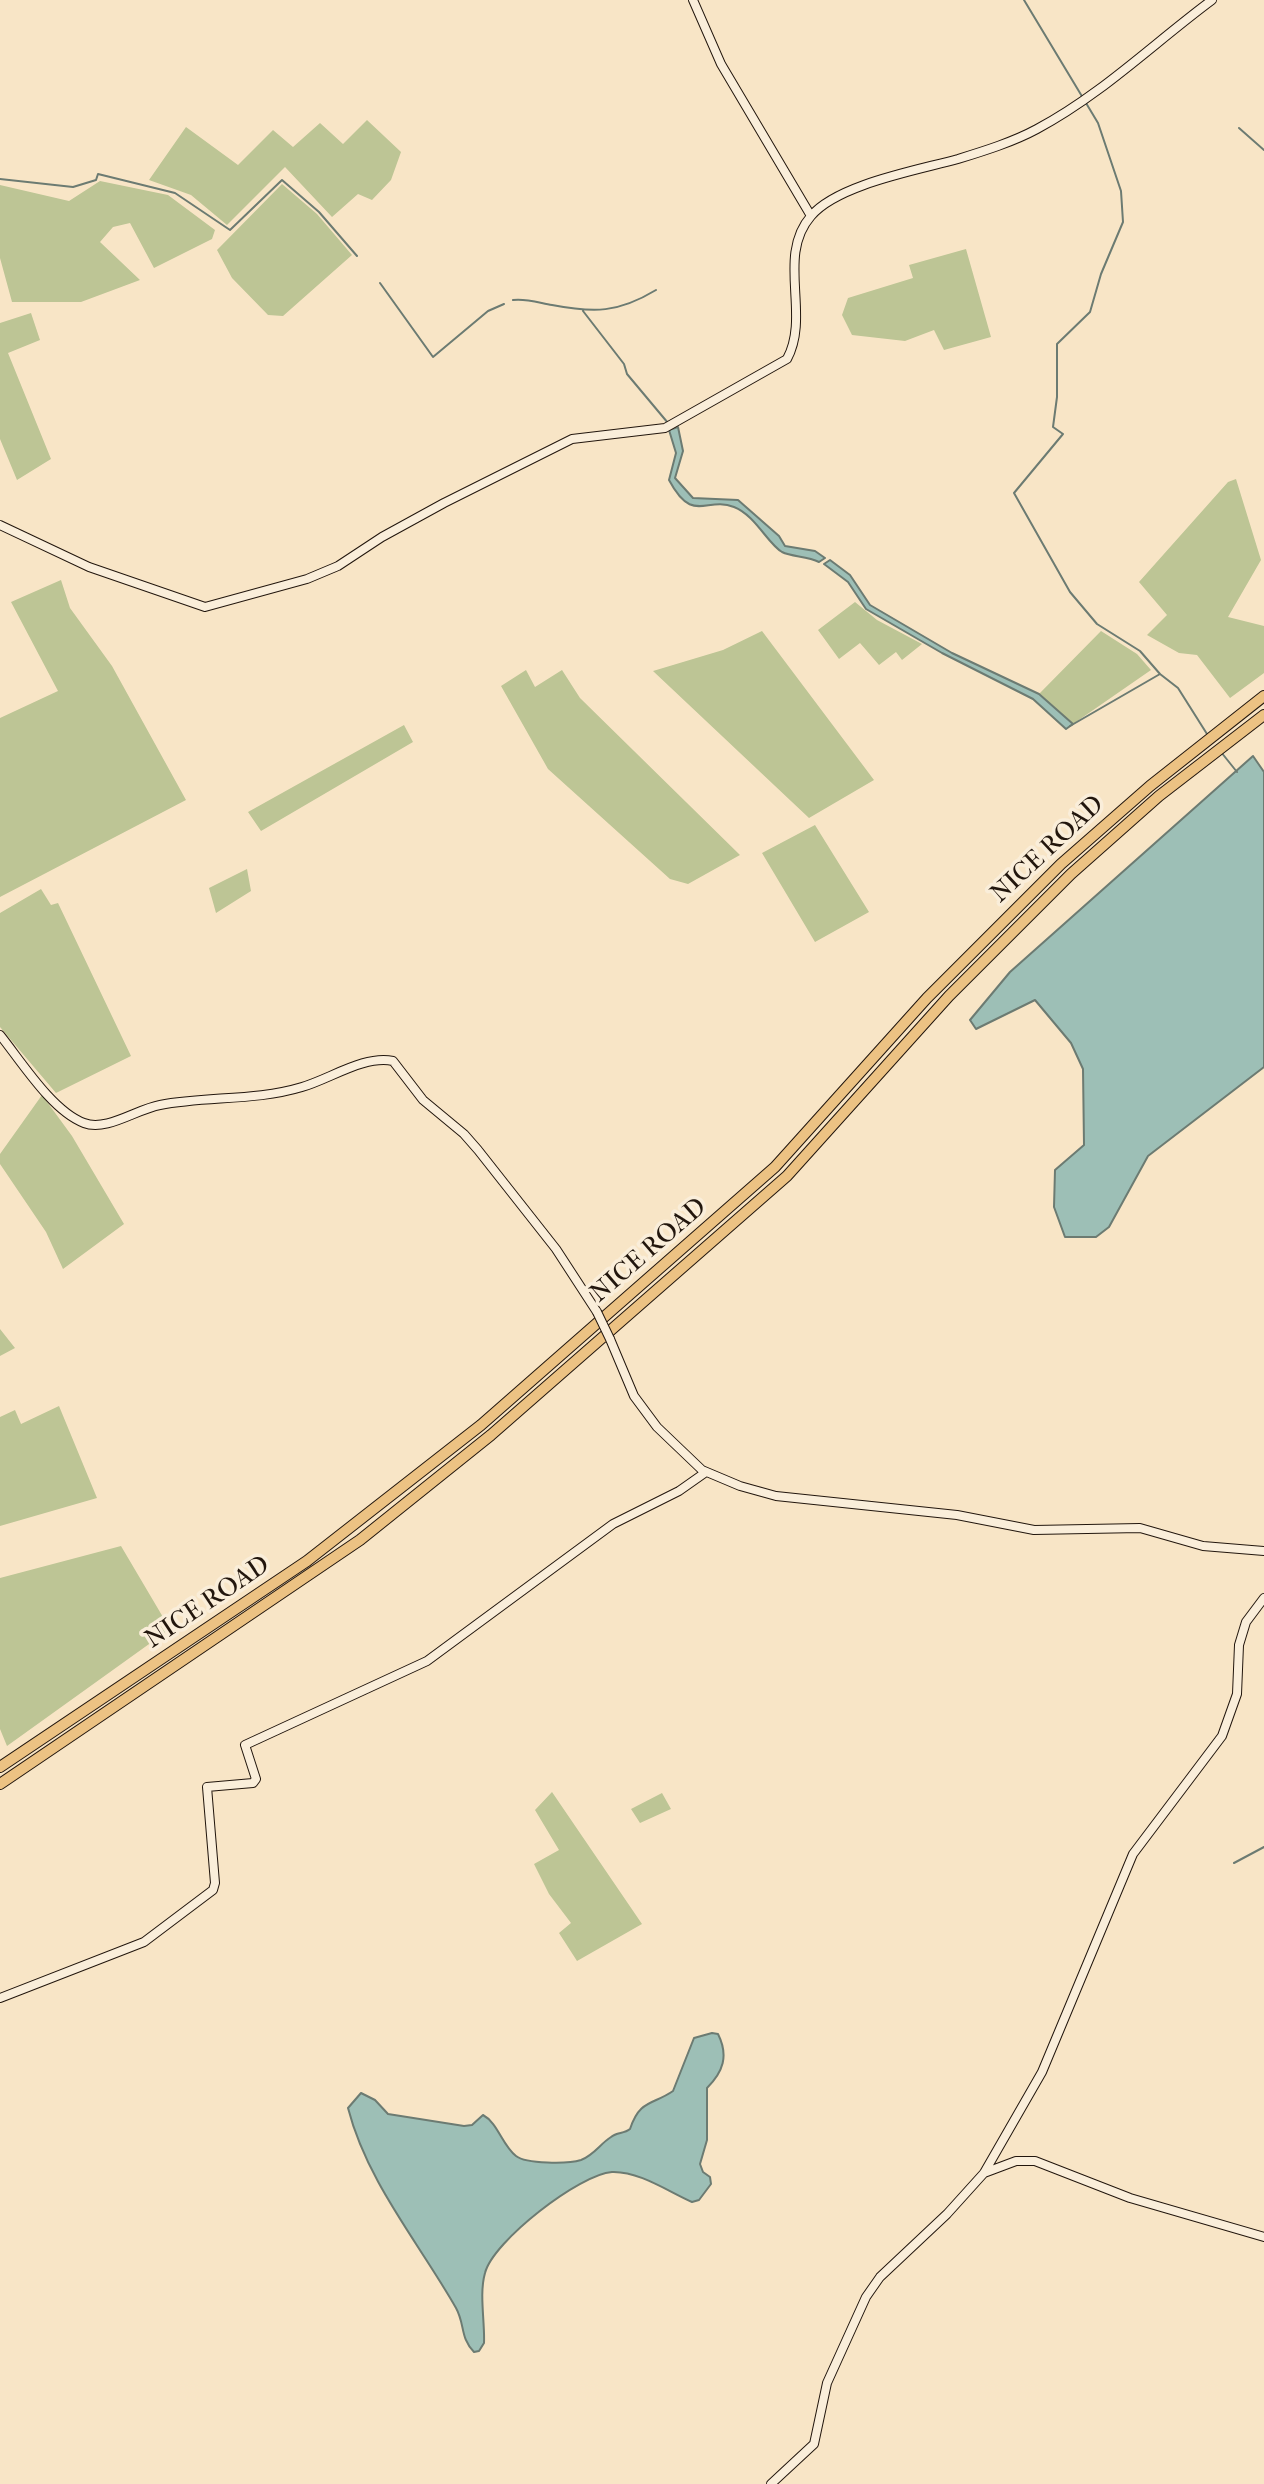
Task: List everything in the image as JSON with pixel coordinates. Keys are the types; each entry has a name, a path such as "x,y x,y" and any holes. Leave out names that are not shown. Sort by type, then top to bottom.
{"highway":[{"name":"NICE ROAD","path":"0,1767 317,1553 481,1425 775,1167 927,998 1019,904 1103,826 1264,696"},
{"name":"NICE ROAD","path":"0,1784 360,1540 491,1435 780,1182 832,1129 933,1014 1029,915 1159,796 1264,715"}],"street":[{"path":"693,0 721,64 811,216"},
{"path":"0,525 89,567 205,607 307,579 338,566 382,537 444,503 572,439 666,428 735,385 786,359 794,346 796,329 796,251 811,216 839,197 870,183 1020,137 1084,99 1142,57 1212,0"},
{"path":"0,1035 34,1079 61,1106 80,1122 92,1126 161,1104 271,1094 301,1088 375,1059 393,1062 423,1100 478,1150 569,1267 597,1312 621,1370 644,1413 706,1472 776,1496 957,1515 1034,1530 1140,1528 1203,1546 1264,1551"},
{"path":"0,1998 144,1942 213,1890 215,1883 207,1787 253,1783 256,1779 245,1745 427,1661 612,1524 679,1491 706,1472"},
{"path":"771,2484 814,2444 835,2359 858,2310 880,2277 947,2214 984,2174 1042,2072 1133,1854 1222,1736 1237,1695 1239,1645 1246,1622 1264,1598"},
{"path":"984,2174 1016,2161 1035,2161 1130,2198 1264,2237"}],"green space":[{"path":"367,120 401,152 391,180 372,200 358,194 332,217 285,167 227,225 191,195 149,180 186,127 238,165 273,130 293,147 320,123 343,144"},
{"path":"100,181 168,195 215,230 212,239 154,268 130,223 113,227 100,242 140,280 81,302 12,302 0,258 0,185 69,201"},
{"path":"282,184 317,214 352,255 283,316 268,315 232,278 217,250"},
{"path":"966,249 991,337 944,350 934,330 905,341 852,335 842,315 848,298 913,278 909,265"},
{"path":"31,313 40,340 8,353 51,459 17,480 0,439 0,323"},
{"path":"1236,479 1261,560 1228,617 1264,626 1264,673 1230,698 1197,655 1179,653 1147,635 1167,615 1139,582 1228,482"},
{"path":"61,580 70,608 112,666 186,800 0,897 0,718 58,691 11,602"},
{"path":"855,602 877,620 922,644 902,660 896,652 879,665 860,643 839,659 818,630"},
{"path":"762,631 874,780 809,818 653,671 723,650"},
{"path":"1101,631 1137,654 1151,670 1073,724 1039,694"},
{"path":"526,670 535,687 562,670 580,698 740,855 688,884 670,879 548,769 501,686"},
{"path":"404,725 413,742 261,831 248,812"},
{"path":"815,825 869,912 815,942 762,853"},
{"path":"247,869 251,891 216,913 209,888"},
{"path":"41,889 51,905 58,903 131,1056 56,1093 0,1027 0,913"},
{"path":"42,1095 72,1136 124,1224 63,1269 46,1232 0,1164 0,1154"},
{"path":"0,1329 15,1348 0,1356"},
{"path":"59,1406 97,1498 0,1526 0,1417 15,1410 21,1424"},
{"path":"121,1546 170,1629 7,1746 0,1729 0,1578"},
{"path":"552,1792 642,1924 577,1961 559,1933 571,1923 549,1894 534,1864 559,1850 535,1810"},
{"path":"662,1793 671,1809 640,1823 631,1809"}],"water":[{"path":"678,427 683,451 675,478 693,498 738,500 779,536 785,546 815,551 825,558 819,562 782,552 748,516 734,507 715,504 700,506 685,502 669,480 676,453 669,430"},
{"path":"830,560 850,575 870,605 952,653 1039,694 1073,724 1066,729 1033,699 942,653 866,609 848,582 824,564"},
{"path":"1253,756 1264,772 1264,1067 1148,1156 1109,1227 1096,1237 1065,1237 1054,1207 1055,1170 1084,1145 1083,1069 1071,1043 1035,1000 976,1029 970,1020 1010,972"},
{"path":"718,2034 724,2057 717,2076 707,2088 707,2140 700,2164 703,2172 710,2177 711,2184 699,2200 692,2202 643,2178 612,2172 580,2184 560,2196 520,2228 491,2260 482,2290 484,2343 479,2351 474,2352 467,2341 456,2308 381,2187 357,2135 348,2108 361,2093 375,2100 388,2114 464,2126 472,2125 483,2115 493,2123 511,2151 521,2159 557,2163 581,2160 613,2135 630,2129 643,2107 673,2091 694,2038"}],"waterway":[{"path":"1024,0 1083,98"},
{"path":"1086,103 1098,123 1121,191 1123,222 1101,274 1090,312 1057,344 1057,397 1053,427 1063,434 1014,493 1070,592 1097,624 1140,651 1160,674"},
{"path":"1239,128 1264,150"},
{"path":"0,179 73,187 96,180 98,174 175,193 230,230 282,180 319,212 357,256"},
{"path":"380,283 433,357 488,311 504,304"},
{"path":"513,300 593,310 630,303 656,290"},
{"path":"583,311 624,364 627,374 668,423"},
{"path":"1070,726 1160,674 1178,688 1207,734"},
{"path":"1221,752 1237,772"},
{"path":"1234,1863 1264,1847"}]}
